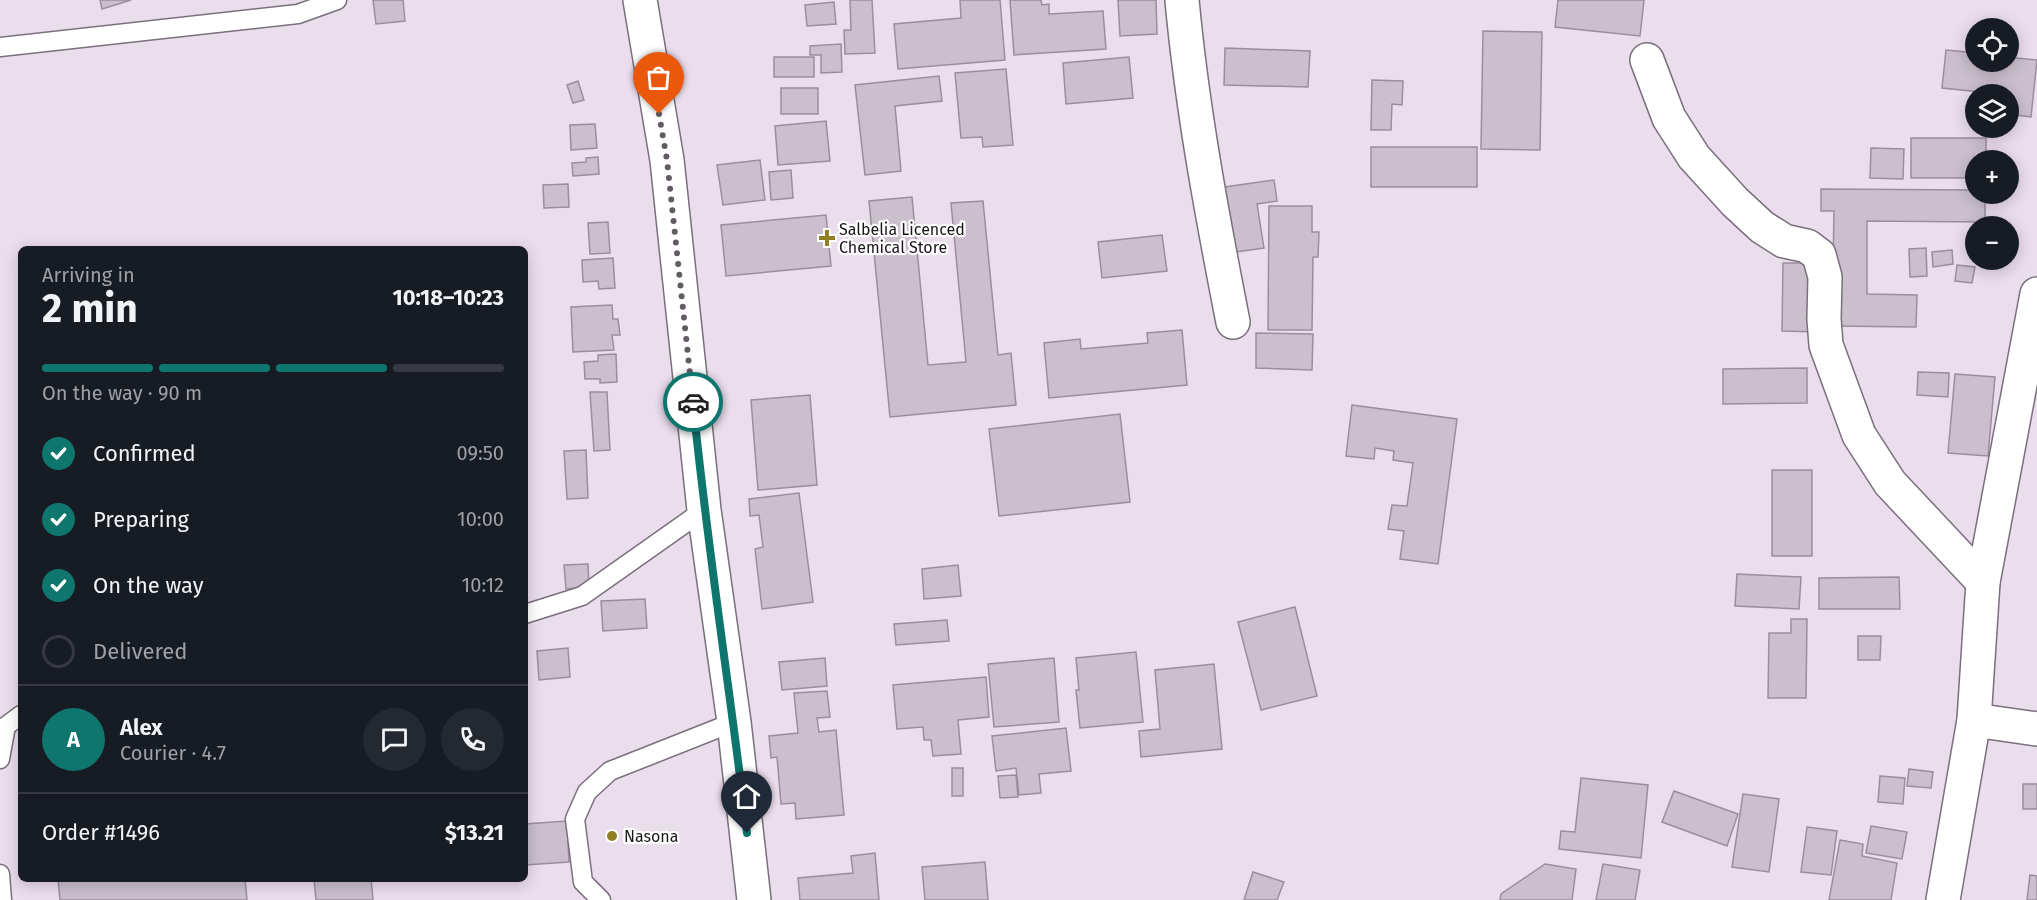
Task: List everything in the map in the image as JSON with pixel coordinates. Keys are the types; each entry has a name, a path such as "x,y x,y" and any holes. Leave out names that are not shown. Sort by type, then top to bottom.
{"main road":[{"path":"640,0 667,160 704,510 734,722 754,900"},
{"path":"1182,0 1189,72 1212,217 1233,322"},
{"path":"1647,60 1669,118 1694,157 1762,227 1784,241 1807,246 1819,255 1825,277 1826,345 1859,435 1890,483 1983,582"},
{"path":"1943,900 1974,720 1983,582 2031,362 2037,294"},
{"path":"1974,720 2037,729"}],"lane":[{"path":"0,47 298,14 337,0"},
{"path":"528,613 582,596 704,510"},
{"path":"0,759 6,726 18,717"},
{"path":"601,900 583,882 576,819 586,792 610,771 734,722"},
{"path":"0,874 2,900"}],"building":[{"path":"100,0 131,0 102,9"},
{"path":"373,0 403,0 405,21 376,24"},
{"path":"850,0 872,0 875,53 845,54 844,30 851,30"},
{"path":"960,0 1000,0 1005,60 898,69 894,24 961,18"},
{"path":"1010,0 1041,0 1042,5 1049,4 1049,14 1103,11 1106,49 1014,55"},
{"path":"1118,0 1156,0 1157,34 1120,36"},
{"path":"1558,0 1644,0 1640,36 1555,27"},
{"path":"834,2 836,24 807,26 805,5"},
{"path":"1483,31 1542,32 1540,150 1481,149"},
{"path":"841,44 842,72 821,73 821,55 810,55 810,46"},
{"path":"1225,48 1310,51 1308,87 1224,85"},
{"path":"1946,50 1965,52 1965,72 2019,72 2019,58 2037,60 2031,117 2019,115 2019,84 1965,84 1965,90 1942,88"},
{"path":"774,57 814,57 814,77 774,77"},
{"path":"1129,57 1133,98 1066,104 1063,63"},
{"path":"1006,69 1013,145 983,147 982,137 961,138 955,73"},
{"path":"939,76 942,101 895,106 901,171 865,175 855,85"},
{"path":"1372,80 1403,81 1402,105 1392,104 1391,130 1371,130"},
{"path":"578,81 584,100 573,103 567,85"},
{"path":"781,88 818,88 818,114 781,114"},
{"path":"826,121 830,161 778,165 775,126"},
{"path":"595,124 597,148 571,150 570,125"},
{"path":"1911,138 1986,138 1986,150 1965,150 1965,178 1911,178"},
{"path":"1371,147 1477,147 1477,187 1371,187"},
{"path":"1871,148 1904,149 1903,179 1870,178"},
{"path":"598,157 599,174 573,176 572,163 586,162 586,158"},
{"path":"760,160 765,200 723,205 717,165"},
{"path":"791,170 793,198 771,200 769,172"},
{"path":"1274,180 1277,201 1257,204 1264,248 1229,253 1218,188"},
{"path":"568,184 569,207 544,208 543,185"},
{"path":"1821,189 1965,190 1965,204 1985,204 1985,216 1965,216 1965,222 1867,221 1867,294 1917,295 1916,327 1832,326 1834,211 1821,211"},
{"path":"912,197 928,365 966,362 951,203 983,201 998,355 1011,353 1016,405 890,417 869,201"},
{"path":"1269,206 1312,206 1312,232 1319,232 1318,257 1313,257 1312,330 1268,330"},
{"path":"826,215 831,266 726,276 721,225"},
{"path":"608,222 610,253 590,254 588,223"},
{"path":"1162,235 1167,271 1102,278 1098,242"},
{"path":"1926,248 1927,276 1910,277 1909,249"},
{"path":"1952,250 1953,264 1933,267 1932,252"},
{"path":"613,258 615,288 599,289 598,281 583,282 582,260"},
{"path":"1783,263 1819,263 1818,332 1782,331"},
{"path":"1957,265 1965,266 1965,270 1974,270 1972,283 1955,281"},
{"path":"612,305 613,319 618,319 620,335 612,335 614,350 573,352 571,307"},
{"path":"1182,330 1187,385 1049,398 1044,343 1080,339 1081,349 1148,343 1147,333"},
{"path":"1256,333 1313,334 1312,370 1256,368"},
{"path":"616,354 617,382 600,383 600,379 585,379 584,362 598,361 598,355"},
{"path":"1807,368 1807,403 1723,404 1723,369"},
{"path":"1918,372 1949,373 1948,397 1917,395"},
{"path":"1955,374 1995,377 1988,456 1948,453"},
{"path":"590,392 607,392 610,450 594,451"},
{"path":"810,395 817,485 758,490 751,400"},
{"path":"1352,405 1457,419 1438,564 1400,559 1404,531 1388,529 1392,505 1407,506 1413,463 1393,460 1394,451 1375,448 1374,459 1346,456"},
{"path":"1120,414 1130,502 999,516 989,429"},
{"path":"586,450 588,498 567,499 564,451"},
{"path":"1772,470 1812,470 1812,556 1772,556"},
{"path":"799,493 813,602 762,609 755,549 763,547 759,515 750,516 749,499"},
{"path":"588,564 589,587 566,589 564,565"},
{"path":"958,565 961,596 924,599 922,569"},
{"path":"1737,574 1801,577 1799,609 1735,606"},
{"path":"1899,577 1900,609 1819,609 1819,578"},
{"path":"645,599 647,628 603,631 601,601"},
{"path":"1295,607 1317,696 1261,710 1238,622"},
{"path":"1791,619 1807,619 1806,698 1768,698 1769,633 1791,633"},
{"path":"947,620 949,641 896,645 894,624"},
{"path":"1858,636 1881,636 1880,660 1858,660"},
{"path":"568,648 570,677 539,680 537,651"},
{"path":"1136,652 1143,722 1080,728 1076,690 1079,690 1076,658"},
{"path":"825,658 827,686 782,690 779,662"},
{"path":"1054,658 1059,722 994,727 988,664"},
{"path":"1214,664 1222,749 1141,757 1139,731 1160,729 1155,670"},
{"path":"986,677 989,717 958,720 961,754 933,756 931,740 924,740 923,727 897,729 893,685"},
{"path":"827,691 830,717 817,718 819,732 836,730 844,815 796,819 795,803 781,804 777,757 771,758 769,736 798,733 794,693"},
{"path":"1066,728 1071,771 1039,774 1041,793 1019,795 1016,768 996,771 992,736"},
{"path":"952,768 963,768 963,796 952,796"},
{"path":"1909,769 1933,772 1931,788 1907,786"},
{"path":"1016,775 1018,797 1000,798 998,776"},
{"path":"1880,776 1905,778 1903,804 1878,802"},
{"path":"1581,778 1648,785 1641,858 1559,849 1561,831 1575,832"},
{"path":"2023,784 2037,784 2037,809 2023,809"},
{"path":"1674,791 1738,814 1727,846 1662,822"},
{"path":"1743,794 1779,799 1769,872 1732,867"},
{"path":"567,821 569,862 528,865 528,824"},
{"path":"1871,826 1907,832 1902,859 1866,853"},
{"path":"1807,827 1837,831 1831,875 1801,872"},
{"path":"1840,840 1863,844 1862,856 1897,863 1891,900 1829,900"},
{"path":"875,853 879,900 800,900 798,878 853,873 851,856"},
{"path":"985,862 988,900 925,900 922,867"},
{"path":"1545,864 1576,869 1572,900 1500,900 1501,894"},
{"path":"1603,864 1640,870 1635,900 1596,900"},
{"path":"1253,872 1284,882 1277,900 1244,900"},
{"path":"2030,875 2037,876 2037,900 2027,900"},
{"path":"58,882 245,882 247,900 60,900"},
{"path":"314,882 371,882 373,900 316,900"}],"way so far":[{"path":"659,114 667,160 693,402"}],"place":[{"name":"Salbelia Licenced Chemical Store","path":"827,238"},
{"name":"Nasona","path":"612,836"}],"route":[{"path":"693,402 704,510 747,833"}]}
